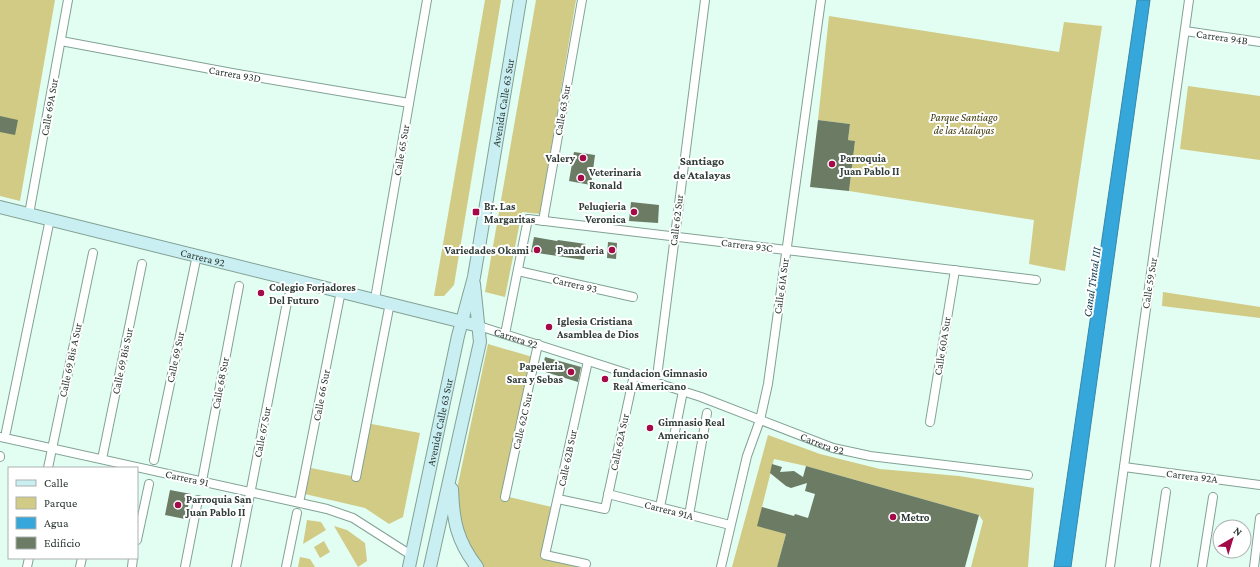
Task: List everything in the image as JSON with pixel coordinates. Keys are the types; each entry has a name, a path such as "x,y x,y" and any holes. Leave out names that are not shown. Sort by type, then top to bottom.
{"main road":[{"name":"Avenida Calle 63 Sur","path":"410,561 462,321 474,277 520,0"},
{"name":"Carrera 92","path":"0,207 479,326"},
{"name":"Avenida Calle 63 Sur","path":"432,566 451,471 480,342 474,277"},
{"path":"451,471 453,512 458,535 467,554 477,567"},
{"path":"410,561 432,566"}],"street":[{"name":"Calle 69A Sur","path":"29,214 68,0"},
{"name":"Calle 65 Sur","path":"375,299 427,0"},
{"name":"Calle 63 Sur","path":"543,221 582,0"},
{"name":"Calle 62 Sur","path":"658,369 705,0"},
{"name":"Calle 61A Sur","path":"721,567 747,456 760,420 768,384 821,0"},
{"name":"Calle 59 Sur","path":"1110,567 1189,0"},
{"name":"Carrera 94B","path":"1185,31 1260,42"},
{"name":"Carrera 93D","path":"61,41 232,73 409,103"},
{"path":"3,434 50,219"},
{"name":"Carrera 93C","path":"518,271 528,219 1036,280"},
{"name":"Calle 69 Bis A Sur","path":"48,467 93,252"},
{"name":"Calle 69 Sur","path":"154,460 197,255"},
{"name":"Calle 69 Bis Sur","path":"102,459 142,264"},
{"name":"Calle 60A Sur","path":"930,422 955,270"},
{"path":"505,334 518,271"},
{"name":"Carrera 93","path":"518,271 632,297"},
{"name":"Calle 68 Sur","path":"202,481 239,286"},
{"name":"Calle 66 Sur","path":"300,498 342,291"},
{"name":"Calle 67 Sur","path":"236,567 288,297"},
{"path":"356,477 390,303"},
{"name":"Carrera 92","path":"479,326 634,375 760,420 817,443 846,451 870,456 1028,476"},
{"name":"Calle 62C Sur","path":"505,497 538,344"},
{"name":"Calle 62B Sur","path":"586,564 545,555 588,361"},
{"name":"Calle 62A Sur","path":"558,499 605,509 634,375"},
{"path":"660,508 683,392"},
{"path":"689,515 707,414"},
{"name":"Carrera 91","path":"3,434 52,448 341,513 366,526 410,561"},
{"name":"Carrera 92A","path":"1124,467 1260,485"},
{"path":"138,535 149,484"},
{"path":"1155,567 1166,492"},
{"name":"Carrera 91A","path":"608,494 730,525"},
{"path":"1202,567 1213,497"},
{"path":"185,567 198,500"},
{"path":"286,567 297,513"},
{"path":"1254,567 1260,518"}],"green space":[{"path":"0,0 55,0 20,201 0,196"},
{"path":"485,0 501,0 454,285 444,296 434,296"},
{"path":"536,0 576,0 540,214 522,212 505,297 485,292"},
{"name":"Parque Santiago de las Atalayas","path":"829,16 1059,52 1064,22 1102,26 1065,271 1029,264 1034,220 849,191 855,141 848,140 850,124 818,120"},
{"path":"1188,86 1260,96 1260,160 1180,149"},
{"path":"1163,292 1260,307 1260,318 1162,306"},
{"path":"488,344 536,358 505,496 556,508 545,555 585,567 484,567 465,537 460,517 458,484"},
{"path":"366,423 420,433 403,517 389,524 365,508 305,494 311,468 356,477"},
{"path":"768,435 820,454 880,469 959,476 1034,488 1028,567 971,567 983,521 979,515 806,466 774,459 762,507 786,534 777,567 732,567"},
{"path":"307,520 321,522 326,530 303,544"},
{"path":"334,526 347,530 365,543 367,561 358,567"},
{"path":"324,541 330,552 320,558 314,547"},
{"path":"300,557 310,559 315,567 298,567"}],"water":[{"path":"1137,0 1150,0 1071,567 1054,567"}],"building":[{"path":"0,116 18,120 15,135 0,132"},
{"name":"Parroquia Juan Pablo II","path":"818,120 850,124 848,140 855,141 849,191 810,187"},
{"path":"574,152 595,155 591,185 569,181"},
{"path":"631,202 659,205 658,223 629,221"},
{"path":"534,237 586,244 584,260 531,252"},
{"name":"Panaderia","path":"608,242 617,243 616,259 607,258"},
{"path":"545,357 581,367 578,382 542,371"},
{"name":"Metro","path":"772,464 782,467 780,472 794,471 803,477 806,466 979,515 965,567 777,567 786,534 757,526 762,507 794,516 795,514 808,518 815,494 805,491 807,483 791,488 786,486 770,473"},
{"name":"Parroquia San Juan Pablo II","path":"170,490 191,494 185,519 165,515"}],"place":[{"name":"Valery","path":"583,158"},
{"name":"Parroquia Juan Pablo II","path":"832,164"},
{"name":"Veterinaria Ronald","path":"581,178"},
{"name":"Br. Las Margaritas","path":"476,212"},
{"name":"Peluqieria Veronica","path":"634,212"},
{"name":"Variedades Okami","path":"537,250"},
{"name":"Panaderia","path":"612,250"},
{"name":"Colegio Forjadores Del Futuro","path":"261,293"},
{"name":"Iglesia Cristiana Asamblea de Dios","path":"549,327"},
{"name":"Papeleria Sara y Sebas","path":"571,372"},
{"name":"fundacion Gimnasio Real Americano","path":"605,379"},
{"name":"Gimnasio Real Americano","path":"650,428"},
{"name":"Parroquia San Juan Pablo II","path":"178,505"},
{"name":"Metro","path":"893,517"}],"district":[{"name":"Santiago de Atalayas","path":"702,168"}],"water label":[{"name":"Canal Tintal III","path":"1092,282"}]}
